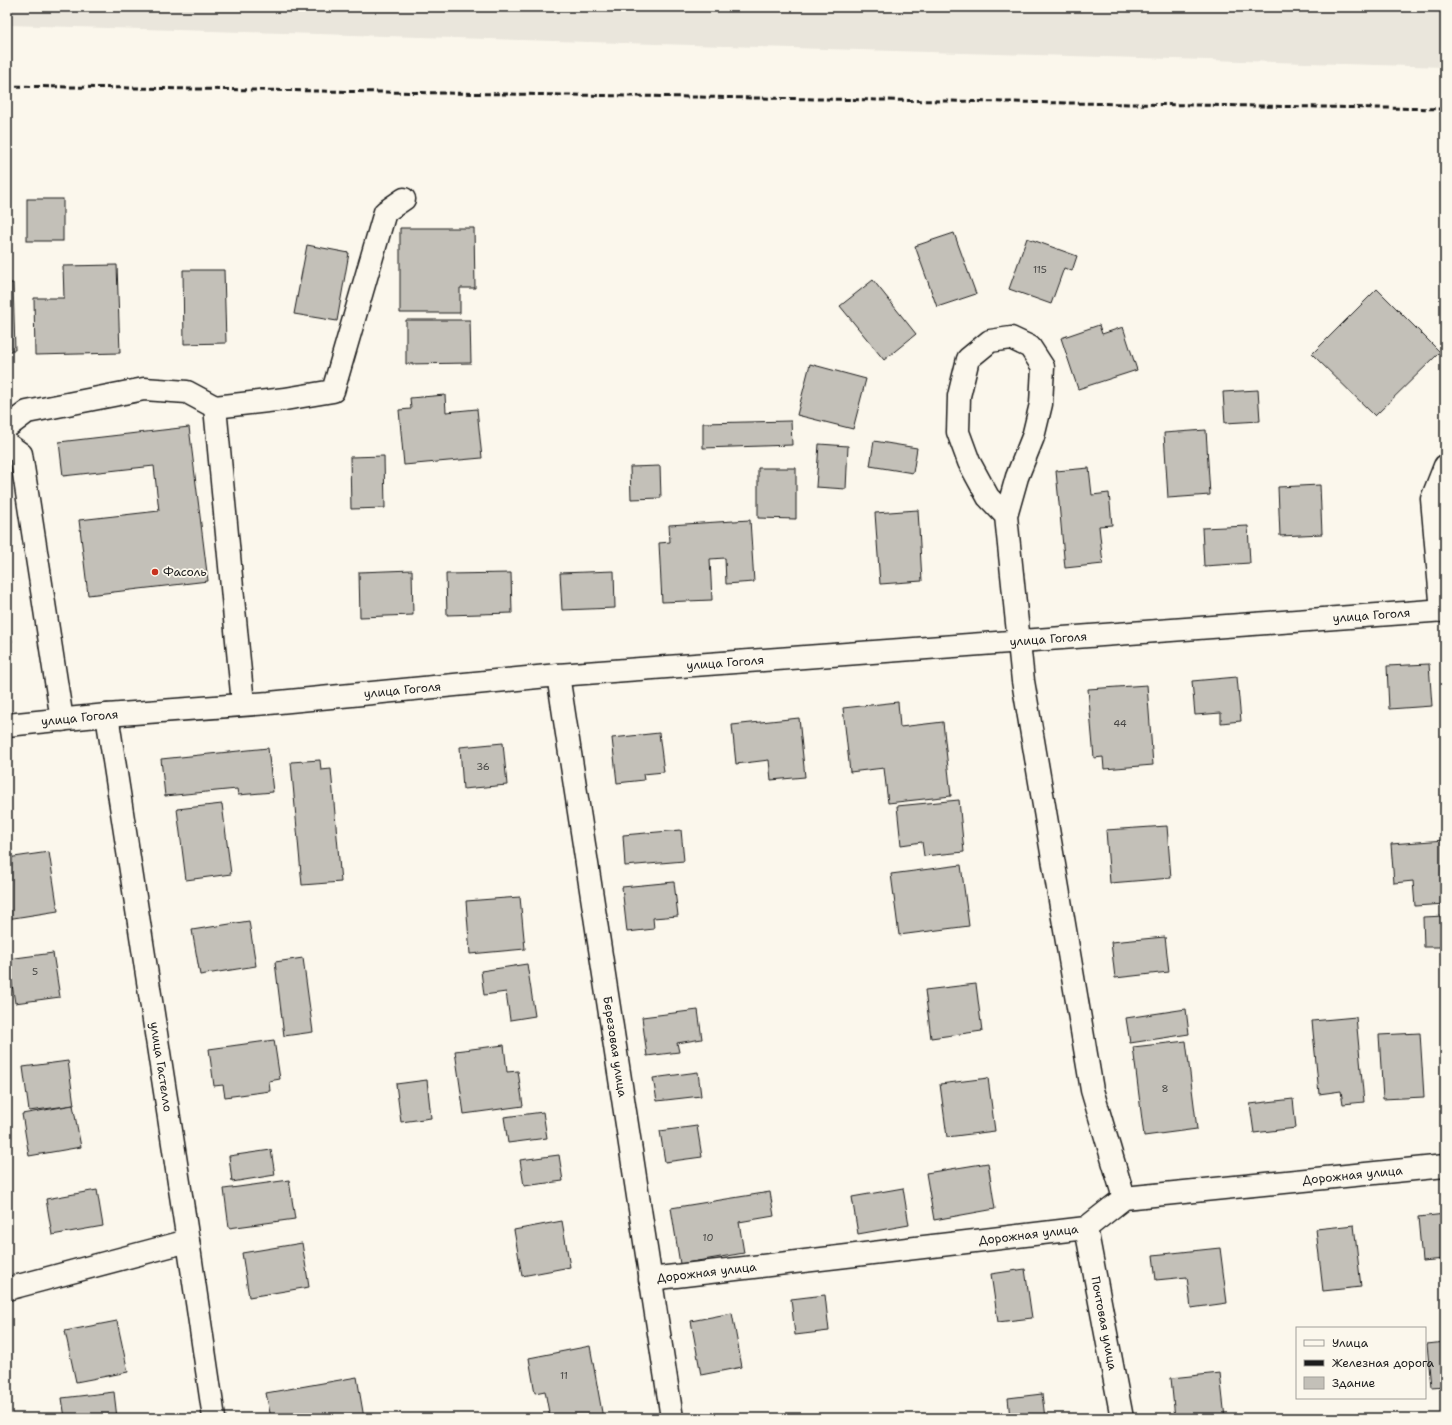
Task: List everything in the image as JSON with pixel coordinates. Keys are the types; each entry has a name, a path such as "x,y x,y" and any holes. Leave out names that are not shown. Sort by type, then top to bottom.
{"street":[{"path":"7,427 27,412 144,389 187,392 215,408 333,391 385,212 404,199"},
{"path":"1006,516 988,497 969,462 958,432 959,396 968,359 990,341 1011,338 1030,347 1044,367 1041,404 1033,437 1017,477 1006,516 1023,681 1092,1090 1124,1198"},
{"path":"215,408 242,704"},
{"path":"7,444 21,454 62,720"},
{"path":"1444,611 1432,499 1445,466"},
{"name":"улица Гоголя","path":"7,725 558,675 1444,611"},
{"name":"Березовая улица","path":"558,675 672,1418"},
{"name":"улица Гастелло","path":"107,715 214,1418"},
{"name":"Дорожная улица","path":"650,1278 1086,1228 1124,1198 1445,1166"},
{"name":"Почтовая улица","path":"1086,1228 1122,1418"},
{"path":"7,1289 188,1241"}],"shaded area":[{"path":"7,7 1445,7 1445,67 7,25"}],"building":[{"path":"27,199 63,199 63,241 27,241"},
{"path":"400,228 474,228 475,288 460,288 460,313 400,313"},
{"path":"954,233 976,294 937,307 915,246"},
{"path":"1027,238 1077,256 1072,271 1064,268 1051,304 1009,289"},
{"path":"307,245 349,253 337,321 294,314"},
{"path":"117,265 120,353 35,355 34,298 64,298 63,266"},
{"path":"183,270 224,270 226,343 184,344"},
{"path":"873,280 916,334 884,360 840,306"},
{"path":"7,283 13,283 15,350 7,350"},
{"path":"1377,289 1440,352 1375,416 1312,354"},
{"path":"406,320 470,320 471,363 406,364"},
{"path":"1099,325 1102,334 1123,327 1137,370 1078,389 1061,338"},
{"path":"810,364 866,379 853,429 797,415"},
{"path":"1258,390 1260,421 1225,423 1223,392"},
{"path":"445,395 446,412 477,409 482,458 404,465 399,410 411,409 410,398"},
{"path":"791,421 792,445 703,448 703,423"},
{"path":"189,427 208,581 88,595 79,520 159,511 154,466 63,476 59,442"},
{"path":"1206,430 1210,495 1168,498 1164,433"},
{"path":"874,441 917,448 913,473 870,466"},
{"path":"819,444 848,446 846,489 816,487"},
{"path":"384,456 385,508 351,509 350,457"},
{"path":"660,466 661,498 631,499 630,467"},
{"path":"758,468 796,468 796,519 758,518"},
{"path":"1089,468 1092,495 1109,493 1112,525 1099,526 1103,564 1065,568 1056,471"},
{"path":"1320,485 1322,534 1280,536 1278,487"},
{"path":"918,510 922,581 880,584 875,513"},
{"path":"750,520 754,582 726,584 725,558 710,559 712,600 662,602 659,543 670,542 669,525"},
{"path":"1248,526 1250,563 1204,566 1202,528"},
{"path":"412,570 413,615 360,617 359,572"},
{"path":"614,571 615,608 562,610 560,573"},
{"path":"511,573 512,613 447,615 446,574"},
{"path":"7,597 12,642 7,642"},
{"path":"1429,664 1432,706 1389,709 1387,666"},
{"path":"1237,677 1241,721 1221,723 1221,713 1195,715 1192,681"},
{"path":"1147,685 1153,765 1104,769 1103,757 1094,758 1088,689"},
{"path":"898,702 900,727 943,722 951,796 888,803 884,768 850,772 843,708"},
{"path":"799,718 805,777 771,780 769,760 736,764 732,725"},
{"path":"659,733 664,772 643,774 644,780 617,783 612,738"},
{"path":"503,743 507,785 463,789 460,747"},
{"path":"268,748 273,792 238,795 237,789 165,796 161,759"},
{"path":"320,760 321,770 331,769 341,882 302,885 291,762"},
{"path":"959,800 964,852 924,856 922,842 901,845 897,806"},
{"path":"222,804 231,874 186,880 177,809"},
{"path":"1167,826 1171,878 1110,883 1106,830"},
{"path":"681,830 684,861 625,866 623,835"},
{"path":"1445,840 1445,904 1415,906 1413,881 1394,883 1391,844"},
{"path":"49,852 58,911 7,919 7,858"},
{"path":"961,865 969,926 899,935 891,874"},
{"path":"674,882 678,916 653,918 654,929 627,932 622,887"},
{"path":"520,897 525,949 470,954 466,901"},
{"path":"1445,916 1445,947 1424,947 1423,917"},
{"path":"249,921 256,966 200,975 192,930"},
{"path":"1165,937 1169,972 1115,978 1111,942"},
{"path":"53,953 60,997 15,1003 8,959"},
{"path":"303,958 313,1032 284,1036 275,962"},
{"path":"527,964 535,1016 510,1020 506,992 484,995 481,971"},
{"path":"976,984 982,1031 931,1038 925,990"},
{"path":"1186,1009 1189,1034 1130,1043 1126,1018"},
{"path":"698,1010 702,1039 677,1043 679,1052 647,1056 642,1017"},
{"path":"1356,1017 1364,1102 1343,1104 1341,1091 1319,1094 1312,1021"},
{"path":"1420,1033 1424,1097 1383,1099 1379,1035"},
{"path":"274,1040 280,1079 269,1081 270,1091 225,1097 223,1085 214,1086 209,1049"},
{"path":"1186,1041 1197,1129 1144,1136 1133,1047"},
{"path":"504,1045 507,1072 518,1071 523,1106 464,1114 455,1051"},
{"path":"68,1061 74,1105 29,1111 23,1067"},
{"path":"698,1072 701,1096 657,1101 653,1078"},
{"path":"988,1078 995,1131 947,1137 940,1084"},
{"path":"427,1080 431,1118 401,1122 396,1084"},
{"path":"1293,1099 1296,1128 1254,1133 1250,1104"},
{"path":"73,1105 81,1147 29,1156 22,1114"},
{"path":"543,1112 547,1138 508,1143 504,1117"},
{"path":"697,1126 702,1157 665,1162 660,1131"},
{"path":"271,1150 275,1175 232,1182 229,1156"},
{"path":"559,1155 563,1181 524,1186 520,1160"},
{"path":"988,1163 995,1209 934,1220 926,1173"},
{"path":"289,1180 295,1219 229,1228 224,1189"},
{"path":"903,1188 909,1225 858,1234 852,1197"},
{"path":"97,1190 103,1226 52,1235 46,1199"},
{"path":"770,1192 774,1216 739,1222 744,1253 680,1264 671,1208"},
{"path":"1445,1214 1445,1259 1422,1261 1418,1217"},
{"path":"562,1221 570,1267 522,1276 514,1230"},
{"path":"1354,1225 1361,1287 1323,1291 1316,1229"},
{"path":"302,1243 309,1287 249,1297 242,1253"},
{"path":"1220,1248 1227,1303 1191,1308 1187,1277 1156,1280 1153,1255"},
{"path":"1025,1269 1032,1318 998,1322 991,1274"},
{"path":"825,1295 829,1331 795,1335 791,1299"},
{"path":"732,1313 742,1367 701,1375 691,1321"},
{"path":"117,1321 128,1372 76,1382 65,1331"},
{"path":"1445,1342 1445,1386 1431,1387 1427,1344"},
{"path":"590,1346 603,1418 550,1418 545,1391 535,1393 529,1358"},
{"path":"1220,1373 1225,1418 1175,1418 1171,1378"},
{"path":"357,1377 364,1418 271,1418 266,1393"},
{"path":"114,1392 117,1418 65,1418 62,1398"},
{"path":"1042,1394 1045,1418 1010,1418 1008,1398"}],"railway":[{"path":"7,86 1445,109"}],"place":[{"name":"Фасоль","path":"155,572"}]}
